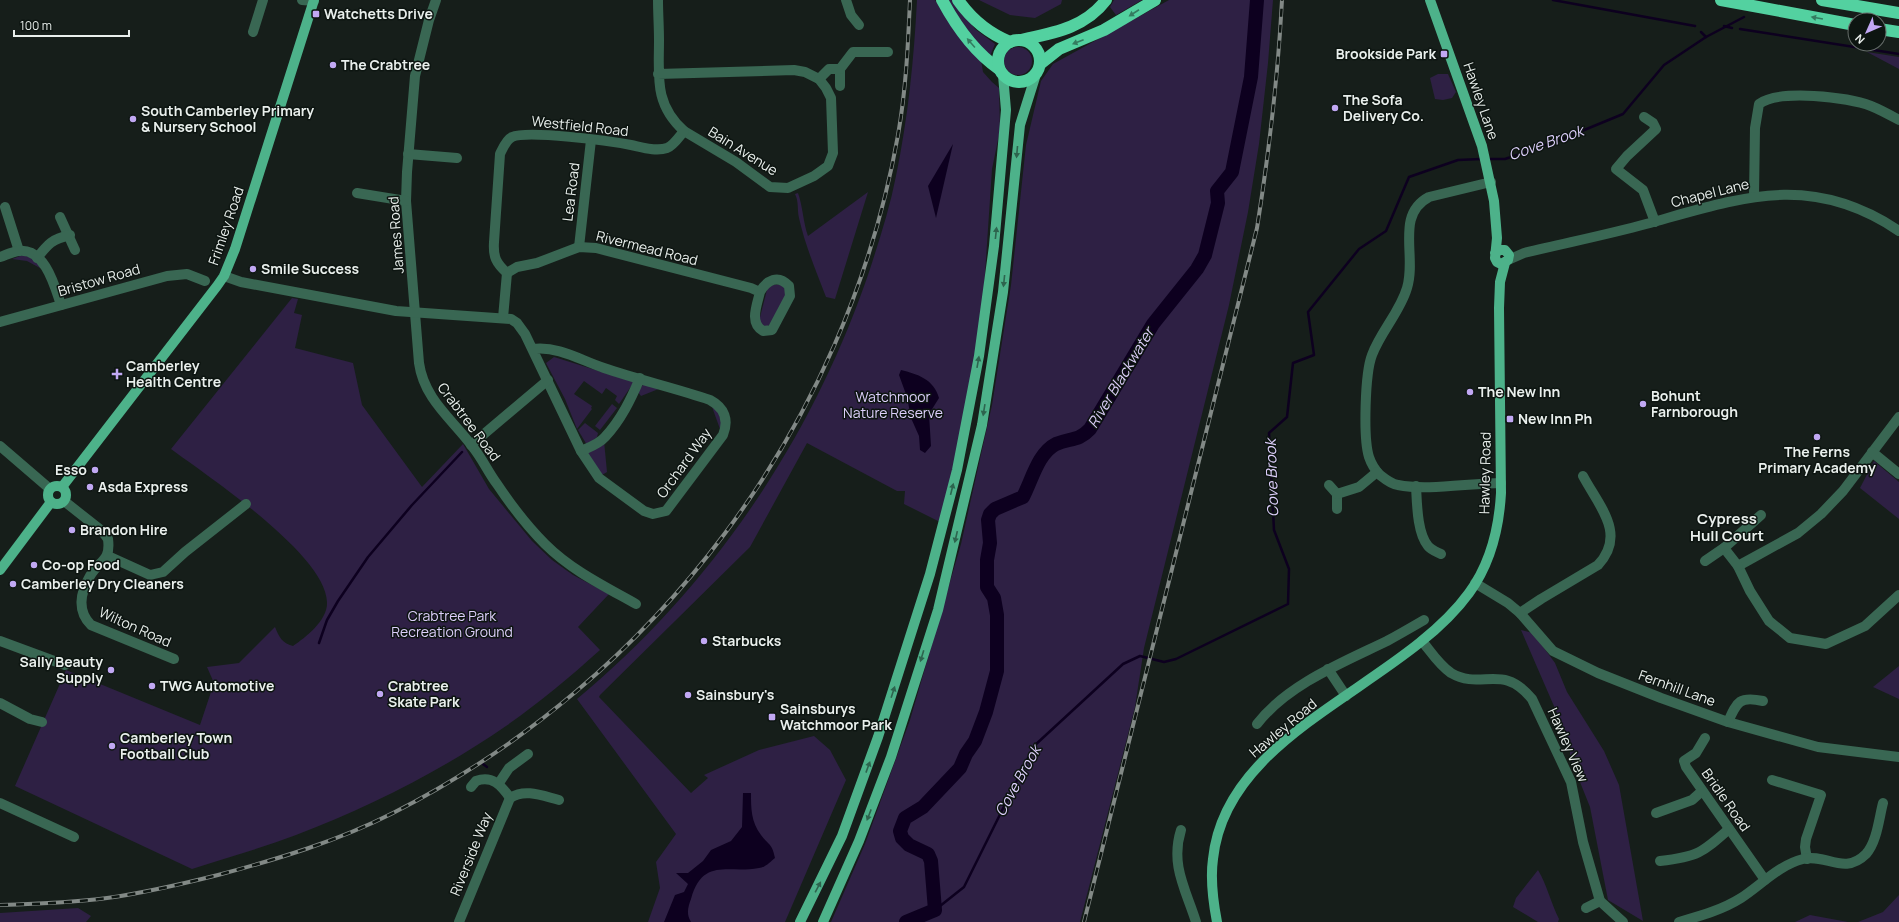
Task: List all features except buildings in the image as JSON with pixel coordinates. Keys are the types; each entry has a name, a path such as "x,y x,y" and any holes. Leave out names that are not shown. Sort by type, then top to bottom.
{"highway":[{"path":"942,0 953,19 971,43 1001,72 1012,81 1024,82 1034,76 1040,59 1035,48 1026,42 1016,41 993,34 971,17 958,0"},
{"path":"1001,72 998,64 999,53 1016,41 1057,33 1071,27 1094,13 1106,0"},
{"path":"1038,68 1059,49 1104,30 1154,0"},
{"path":"1721,0 1767,10 1847,23"},
{"path":"1822,0 1899,13"},
{"path":"1887,30 1899,32"}],"main road":[{"name":"Hawley Lane","path":"1430,0 1488,166 1497,238 1503,257 1500,282"},
{"name":"Frimley Road","path":"62,487 197,314 224,276 233,254 314,1"},
{"path":"823,922 858,841 890,757 938,610 982,425 1003,292 1020,125 1038,68"},
{"path":"800,922 834,855 873,754 920,608 952,492 971,401 994,246 1006,110 1001,72"},
{"name":"Hawley Road","path":"1217,922 1212,882 1213,858 1219,832 1237,793 1269,755 1307,724 1422,641 1449,616 1475,583 1491,551 1496,537 1501,483 1500,282"},
{"path":"55,486 62,487 66,492 64,501 58,504 51,502 48,496 50,489 55,486"},
{"path":"1,565 51,502"}],"street":[{"path":"254,32 263,0"},
{"path":"302,0 314,1"},
{"name":"James Road","path":"416,313 406,201 408,154 415,76 429,20 436,0"},
{"name":"Bain Avenue","path":"658,0 659,88 664,106 672,120 684,131 736,162 770,187 788,188 814,176 828,166 833,153 831,98 819,79"},
{"path":"846,0 851,15 859,25"},
{"path":"840,86 840,69 853,52 888,52"},
{"path":"658,74 794,70 805,72 819,79 829,69 840,69"},
{"path":"1754,196 1755,128 1759,104 1766,99 1812,95 1846,99 1872,106 1899,120"},
{"path":"1644,117 1653,123 1656,129 1623,160 1614,172 1643,190 1655,222"},
{"name":"Westfield Road","path":"507,273 496,263 493,253 500,154 503,147 511,138 520,135 591,140 659,150 670,147 684,131"},
{"name":"Lea Road","path":"579,247 591,140"},
{"path":"408,154 457,158"},
{"path":"1491,182 1429,197 1422,200 1411,214 1409,224 1411,249 1408,287 1377,344 1366,377 1367,448 1372,464 1377,472 1393,484 1416,486 1501,483"},
{"path":"357,193 406,201"},
{"name":"Chapel Lane","path":"1503,257 1655,222 1754,196 1799,194 1835,200 1858,208 1899,231"},
{"path":"5,207 19,251"},
{"path":"60,217 76,250"},
{"path":"37,258 48,244 56,238 70,235"},
{"name":"Rivermead Road","path":"507,273 517,267 538,263 579,247 596,248 751,288 760,292"},
{"path":"0,257 19,251 28,253 45,264 51,276 61,305"},
{"path":"503,318 507,273"},
{"name":"Bristow Road","path":"0,322 167,276 188,274 205,281"},
{"path":"224,276 241,282 396,311 416,313"},
{"path":"774,279 781,279 789,286 790,296 772,330 763,331 756,325 755,319 760,292 764,285 774,279"},
{"name":"Orchard Way","path":"416,313 503,318 511,319 517,323 533,349 582,451 599,478 644,511 653,514 666,511 722,437 726,426 726,418 722,408 710,400 604,368 559,350 545,348 533,349"},
{"name":"Crabtree Road","path":"416,313 420,370 426,389 436,404 471,445 497,484 544,544 577,570 636,604"},
{"path":"582,451 595,445 605,437 630,403 640,378"},
{"path":"471,445 548,380"},
{"path":"1738,566 1798,533 1843,491 1899,417"},
{"path":"0,446 50,489"},
{"path":"1872,452 1899,474"},
{"path":"1337,494 1359,487 1377,472"},
{"path":"1520,613 1598,565 1606,557 1610,548 1612,536 1609,524 1583,476"},
{"path":"1329,485 1337,494 1337,508"},
{"path":"1416,486 1418,513 1423,539 1429,548 1441,554"},
{"path":"64,501 102,531 108,539 108,556 150,575 163,572 185,552 246,504"},
{"path":"1705,561 1724,548 1761,515"},
{"path":"1724,548 1738,566 1750,591 1769,620 1790,638 1826,644 1865,626 1899,595"},
{"name":"Wilton Road","path":"108,556 90,575 81,600 82,612 85,618 91,625 174,660"},
{"name":"Fernhill Lane","path":"1475,583 1520,613 1548,647 1567,659 1661,698 1728,722 1818,747 1899,757"},
{"name":"Hawley Road","path":"1257,724 1262,717 1286,697 1328,669 1390,640 1424,620"},
{"path":"0,641 65,665"},
{"name":"Hawley View","path":"1422,641 1435,658 1452,673 1472,679 1492,678 1510,680 1522,688 1532,699 1571,782 1583,842 1600,901"},
{"path":"1328,669 1346,696"},
{"path":"1728,722 1734,709 1741,700 1749,698 1764,701"},
{"path":"0,703 30,719 42,722"},
{"name":"Bridle Road","path":"1705,738 1696,753 1684,761 1702,791 1765,880"},
{"path":"499,783 509,768 528,754"},
{"path":"472,787 476,781 488,779 499,783 510,798 519,793 529,793 559,800"},
{"path":"1772,780 1821,794 1806,839 1805,847 1807,859"},
{"path":"1656,812 1692,800 1702,791"},
{"name":"Riverside Way","path":"459,922 510,798"},
{"path":"0,803 74,837"},
{"path":"1679,922 1722,909 1785,867 1807,859 1815,858 1845,865 1856,861 1866,854 1873,841 1883,803"},
{"path":"1660,861 1685,858 1700,853 1729,829"},
{"path":"1181,830 1177,843 1176,859 1183,888 1196,922"},
{"path":"1586,908 1600,901 1623,922"}],"green space":[{"name":"Watchmoor Nature Reserve","path":"917,0 935,0 981,60 983,72 999,88 1000,130 992,169 984,289 968,402 942,523 904,504 905,491 897,491 807,443 750,547 600,695 599,697 691,793 708,778 704,775 759,750 814,736 830,750 846,780 785,922 648,922 660,888 656,862 676,834 577,699 626,655 672,608 715,557 754,504 789,449 820,391 847,331 870,269 891,199 907,110"},
{"path":"947,0 954,0 975,29 995,44 990,56 974,41"},
{"path":"979,0 1062,0 1061,4 1035,18 1010,15"},
{"path":"1114,0 1142,0 1116,15 1110,7"},
{"path":"1169,0 1273,0 1268,63 1259,144 1248,212 1229,305 1144,648 1135,707 1080,922 831,922 865,844 910,720 961,544 992,405 1011,285 1026,145 1041,81 1053,64"},
{"path":"1018,47 1024,48 1028,51 1031,55 1031,67 1028,71 1024,74 1018,75 1012,74 1008,71 1005,67 1004,61 1005,55 1008,51 1012,48"},
{"path":"1867,52 1899,57 1899,69"},
{"path":"1438,74 1448,74 1456,92 1452,98 1443,100 1435,99 1430,78"},
{"path":"868,192 835,299 826,297 804,238 795,194 798,193 800,198 808,236"},
{"path":"23,255 32,258 40,265 40,268 27,261 12,259"},
{"path":"780,284 786,289 783,305 777,316 765,328 759,321 768,286"},
{"name":"Crabtree Park Recreation Ground","path":"292,298 298,299 294,313 302,315 295,348 353,363 362,405 422,487 463,444 489,489 532,541 552,560 573,575 609,594 578,627 600,650 554,690 506,726 456,758 404,787 296,835 192,869 15,786 66,670 200,725 214,683 207,667 239,663 275,627 281,639 293,646 310,633 324,615 327,602 322,583 308,562 263,518 237,497 171,449"},
{"path":"554,357 634,382 619,404 615,400 617,396 606,388 602,394 584,381 574,394 592,406 592,409 577,429 565,399 546,363"},
{"path":"644,383 661,388 641,396 638,392"},
{"path":"612,404 617,408 600,430 595,426"},
{"path":"711,404 717,409 722,423 720,429"},
{"path":"585,423 598,433 597,437 587,445 578,430"},
{"path":"604,441 607,472 602,475 586,451"},
{"path":"1874,461 1899,482 1899,519 1860,488"},
{"path":"1521,630 1533,633 1555,663 1567,692 1604,751 1619,785 1643,921 1608,900 1590,807 1570,757 1570,743"},
{"path":"1899,666 1899,699 1873,687"},
{"path":"1538,870 1559,919 1558,922 1538,922 1513,907 1516,898"},
{"path":"1899,895 1899,922 1858,922 1883,912"},
{"path":"78,908 91,916 86,922 0,922 0,913"},
{"path":"1810,915 1848,922 1795,922"}],"shaded area":[{"path":"953,144 936,218 928,186"},
{"path":"901,370 924,378 933,386 939,398 929,414 931,446 925,453 920,450 919,436 911,418 907,397 899,375"},
{"path":"743,793 751,793 753,820 761,835 771,847 775,858 766,866 761,868 727,869 710,872 702,877 696,886 691,899 688,916 691,922 664,922 675,895 684,892 688,884 676,873 688,873 703,861 711,850 731,841 742,827"}],"waterway":[{"name":"River Blackwater","path":"906,922 935,910 931,861 928,854 909,845 902,838 900,831 905,818 923,807 960,768 966,754 975,741 986,712 997,671 997,615 994,598 987,587 987,560 990,543 988,520 990,514 995,509 1023,497 1040,460 1050,448 1061,442 1082,436 1090,429 1153,324 1197,269 1205,255 1218,203 1217,191 1232,172 1251,77 1257,0"},
{"path":"1553,0 1695,26"},
{"name":"Cove Brook","path":"1488,159 1505,159 1560,140 1623,114 1664,65 1706,37 1744,17"},
{"name":"Cove Brook","path":"1724,26 1732,28"},
{"path":"1740,29 1899,54"},
{"path":"1701,32 1706,37"},
{"name":"Cove Brook","path":"935,910 964,887 1034,746 1123,664 1140,656 1164,662 1176,659 1288,604 1289,569 1274,530 1269,433 1287,417 1293,363 1314,355 1308,312 1359,249 1386,231 1409,177 1458,160 1481,159"},
{"path":"319,643 327,620 368,557 412,505 462,452"},
{"path":"483,764 487,767"}],"railway":[{"path":"0,905 94,900 163,888 218,875 285,856 329,841 372,823 393,813 488,757 576,692 655,617 725,533 785,443 834,345 872,242 898,135 905,84 910,0"},
{"path":"1084,922 1257,228 1272,114 1282,0"}],"place":[{"name":"Watchetts Drive","path":"316,14"},
{"name":"Brookside Park","path":"1444,54"},
{"name":"The Crabtree","path":"333,65"},
{"name":"The Sofa Delivery Co.","path":"1335,108"},
{"name":"South Camberley Primary & Nursery School","path":"133,119"},
{"name":"Smile Success","path":"253,269"},
{"name":"Camberley Health Centre","path":"117,374"},
{"name":"The New Inn","path":"1470,392"},
{"name":"Bohunt Farnborough","path":"1643,404"},
{"name":"New Inn Ph","path":"1510,419"},
{"name":"The Ferns Primary Academy","path":"1817,437"},
{"name":"Esso","path":"95,470"},
{"name":"Asda Express","path":"90,487"},
{"name":"Brandon Hire","path":"72,530"},
{"name":"Co-op Food","path":"34,565"},
{"name":"Camberley Dry Cleaners","path":"13,584"},
{"name":"Starbucks","path":"704,641"},
{"name":"Sally Beauty Supply","path":"111,670"},
{"name":"TWG Automotive","path":"152,686"},
{"name":"Crabtree Skate Park","path":"380,694"},
{"name":"Sainsbury's","path":"688,695"},
{"name":"Sainsburys Watchmoor Park","path":"772,717"},
{"name":"Camberley Town Football Club","path":"112,746"}],"district":[{"name":"Cypress Hull Court","path":"1727,528"}]}
